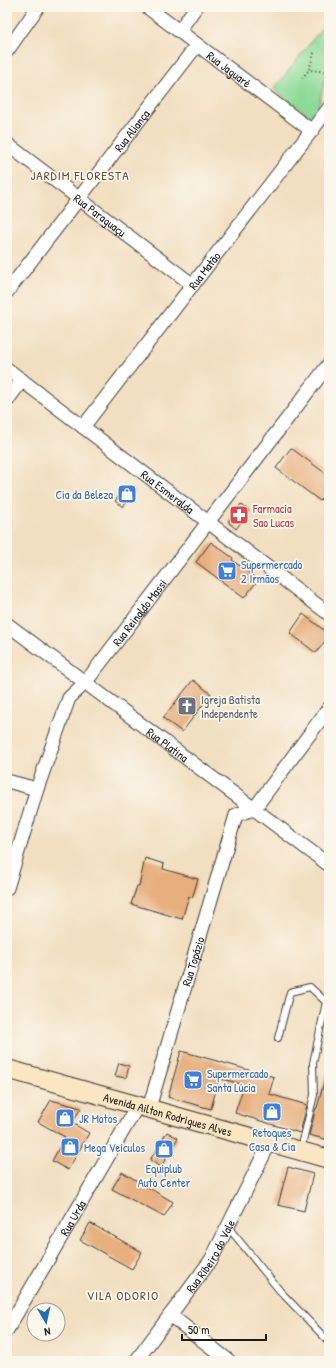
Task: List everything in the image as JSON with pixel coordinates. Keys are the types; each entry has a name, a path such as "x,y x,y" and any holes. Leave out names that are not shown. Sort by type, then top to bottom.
{"main road":[{"name":"Avenida Ailton Rodrigues Alves","path":"7,1069 329,1159"}],"street":[{"path":"7,51 38,7"},
{"name":"Rua Jaguaré","path":"146,7 312,131"},
{"path":"179,31 196,7"},
{"name":"Rua Aliança","path":"7,292 197,45"},
{"name":"Rua Matão","path":"83,427 312,131 328,113"},
{"name":"Rua Paraguaçu","path":"7,144 193,285"},
{"name":"Rua Reinaldo Massi","path":"7,888 37,789 69,698 85,683 328,366"},
{"name":"Rua Esmeralda","path":"7,369 329,614"},
{"path":"7,401 22,380"},
{"name":"Rua Platina","path":"7,624 329,865"},
{"path":"236,815 254,809 329,708"},
{"path":"7,781 37,789"},
{"name":"Rua Topázio","path":"144,1107 241,800"},
{"name":"Rua Urda","path":"7,1330 144,1107"},
{"name":"Rua Ribeiro do Vale","path":"136,1361 211,1260 270,1142"},
{"path":"170,1315 229,1361"}],"lane":[{"path":"278,1038 290,992 310,987 326,1002 313,1063 314,1095 301,1151"},
{"path":"228,1227 280,1291 329,1342"}],"path":[{"path":"7,14 12,7"},
{"path":"302,78 310,70 314,53"},
{"path":"310,70 329,72"}],"green space":[{"path":"329,19 329,58 319,105 309,116 274,89"}],"building":[{"path":"291,448 329,476 329,489 320,501 276,468"},
{"name":"Cia da Beleza","path":"126,487 136,490 123,507 115,501"},
{"name":"Farmacia Sao Lucas","path":"241,504 249,511 236,529 229,523 229,520"},
{"name":"Supermercado 2 Irmãos","path":"211,542 233,558 232,560 258,580 244,598 196,562"},
{"path":"303,614 329,634 316,653 290,633"},
{"name":"Igreja Batista Independente","path":"193,680 211,694 182,732 163,718"},
{"path":"145,858 164,864 163,869 198,879 192,898 189,896 182,919 131,904 137,886 139,886"},
{"path":"181,1051 274,1077 269,1094 307,1105 300,1133 235,1113 244,1085 219,1078 211,1109 168,1097"},
{"path":"119,1063 129,1066 126,1078 115,1076"},
{"path":"326,1074 329,1074 329,1140 309,1135"},
{"path":"51,1100 81,1108 72,1123 89,1133 68,1170 52,1161 65,1137 38,1122"},
{"name":"Equiplub Auto Center","path":"167,1132 178,1138 161,1167 150,1160"},
{"path":"288,1167 313,1174 304,1211 278,1205"},
{"path":"122,1172 173,1202 164,1217 112,1189"},
{"path":"90,1223 142,1252 132,1269 80,1240"}],"place":[{"name":"Cia da Beleza","path":"127,494"},
{"name":"Farmacia Sao Lucas","path":"239,515"},
{"name":"Supermercado 2 Irmãos","path":"227,571"},
{"name":"Igreja Batista Independente","path":"187,706"},
{"name":"Supermercado Santa Lúcia","path":"193,1080"},
{"name":"Retoques Casa & Cia","path":"272,1112"},
{"name":"JR Motos","path":"65,1118"},
{"name":"Mega Veículos","path":"70,1147"},
{"name":"Equiplub Auto Center","path":"164,1149"}],"district":[{"name":"JARDIM FLORESTA","path":"80,175"},
{"name":"VILA ODORIO","path":"123,1295"}]}
